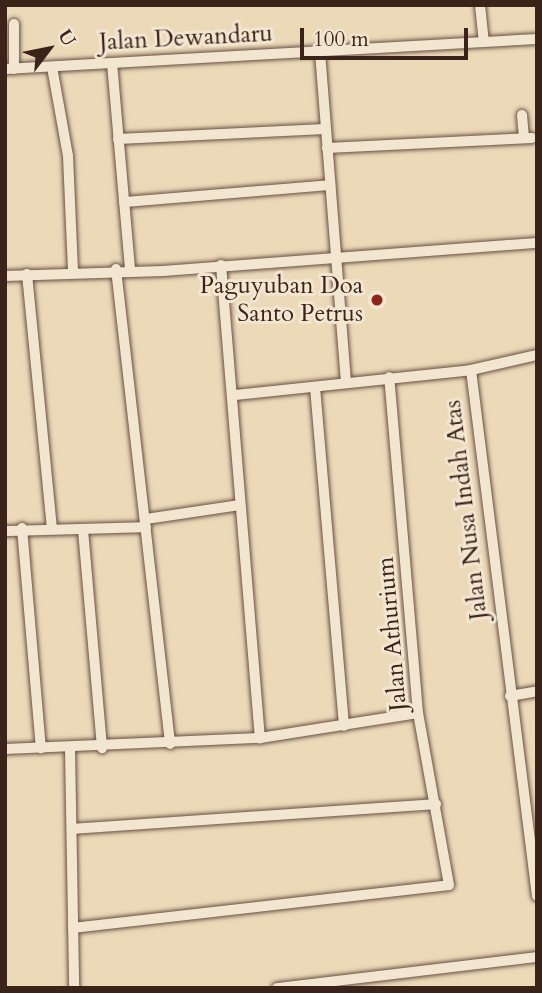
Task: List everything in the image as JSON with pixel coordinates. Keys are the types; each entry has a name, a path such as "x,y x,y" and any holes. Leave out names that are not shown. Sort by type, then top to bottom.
{"street":[{"path":"480,5 484,42"},
{"path":"10,69 14,24"},
{"name":"Jalan Dewandaru","path":"10,69 537,39"},
{"path":"320,51 334,255 346,380"},
{"path":"112,63 130,268"},
{"path":"52,67 68,156 73,271"},
{"path":"327,148 528,138 522,115"},
{"path":"118,139 325,129"},
{"path":"124,202 330,185"},
{"path":"5,276 221,265 334,255 537,243"},
{"path":"221,265 235,395 240,505 260,738"},
{"path":"117,269 170,744"},
{"path":"27,274 52,528"},
{"path":"235,395 315,387 346,380 471,370 537,355"},
{"name":"Jalan Nusa Indah Atas","path":"471,370 537,896"},
{"name":"Jalan Athurium","path":"73,928 448,886 436,804 418,713 389,377"},
{"path":"315,387 344,726"},
{"path":"5,531 22,528 83,530 146,523 240,505"},
{"path":"22,528 41,748"},
{"path":"83,530 102,748"},
{"path":"510,695 537,691"},
{"path":"5,749 102,748 260,738 418,713"},
{"path":"70,748 74,988"},
{"path":"72,829 436,804"},
{"path":"277,988 537,957"}],"place":[{"name":"Paguyuban Doa Santo Petrus","path":"377,300"}]}
